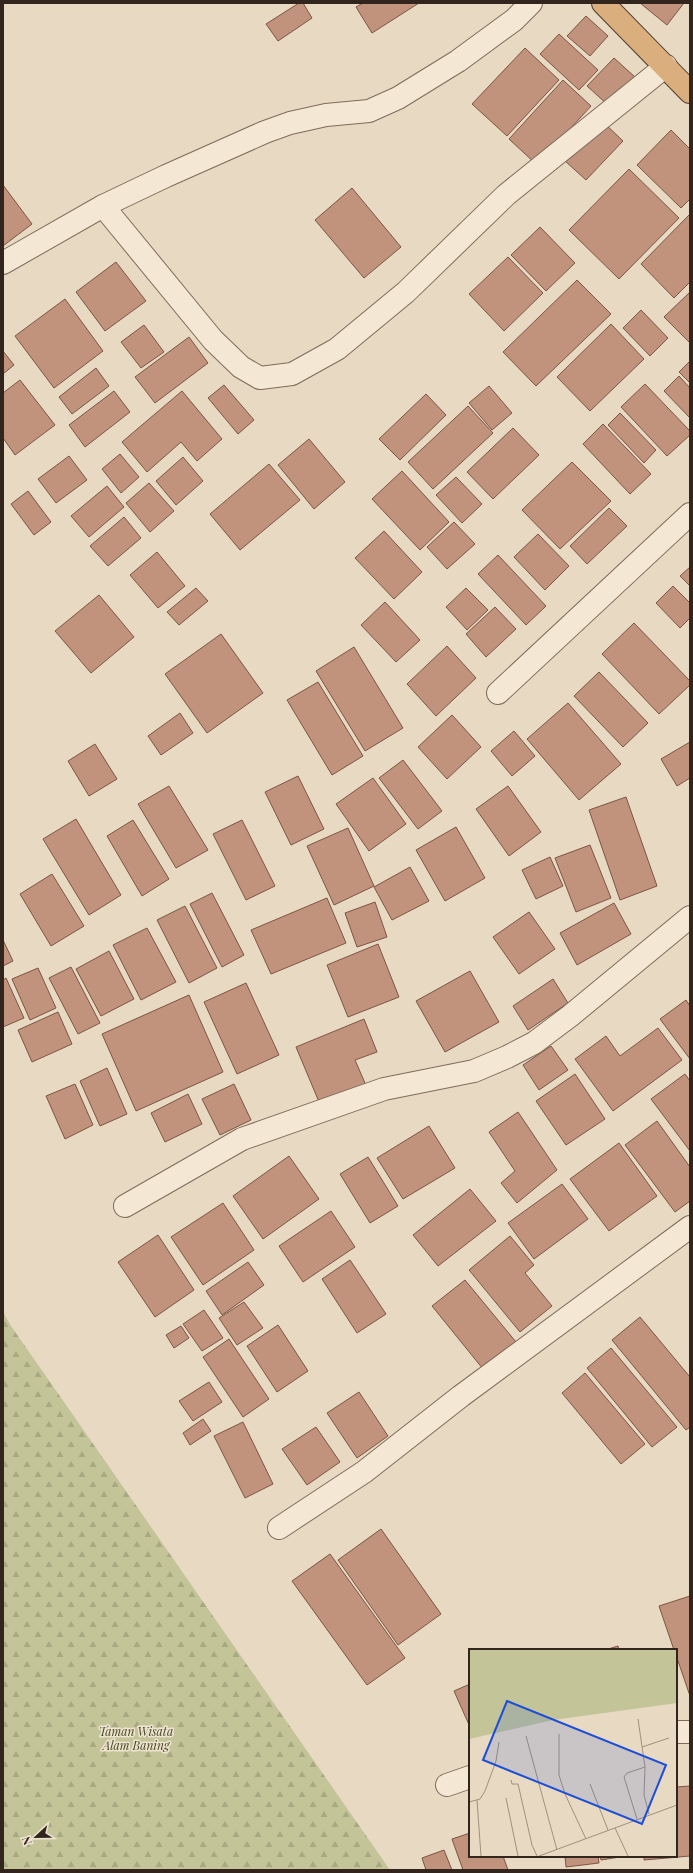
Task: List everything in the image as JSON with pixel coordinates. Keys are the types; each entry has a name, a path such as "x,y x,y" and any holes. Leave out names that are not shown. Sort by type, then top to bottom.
{"highway":[{"path":"602,3 666,66 690,92"}],"street":[{"path":"3,263 103,206 166,176 290,123 326,115 369,111 398,98 458,61 514,20 531,3"},
{"path":"103,206 213,340 241,367 260,378 292,374 337,349 406,292 506,195 666,66"},
{"path":"498,693 690,514"},
{"path":"125,1206 242,1139 384,1089 474,1071 507,1057 534,1043 570,1016 690,917"},
{"path":"279,1528 364,1472 461,1396 690,1227"},
{"path":"677,1732 690,1732"},
{"path":"447,1785 469,1777"}],"green space":[{"name":"Taman Wisata Alam Baning","path":"3,1312 11,1326 390,1870 3,1870"}],"building":[{"path":"299,3 303,3 312,18 278,41 266,24"},
{"path":"363,3 419,3 372,33 356,7"},
{"path":"640,3 684,3 667,25"},
{"path":"586,16 608,36 590,56 567,36"},
{"path":"559,34 598,70 579,90 540,54"},
{"path":"525,48 559,80 507,136 472,104"},
{"path":"614,58 635,77 609,106 587,86"},
{"path":"563,80 591,106 537,165 509,139"},
{"path":"601,120 623,141 586,180 564,160"},
{"path":"671,130 690,149 690,199 681,208 637,165"},
{"path":"629,169 679,218 619,279 569,230"},
{"path":"3,185 32,224 3,246"},
{"path":"352,188 401,247 364,278 315,220"},
{"path":"690,214 690,282 674,298 641,264"},
{"path":"540,227 575,263 546,291 511,255"},
{"path":"508,257 543,293 504,331 469,294"},
{"path":"116,262 146,301 105,331 76,292"},
{"path":"577,280 611,314 536,386 503,352"},
{"path":"690,292 690,343 664,317"},
{"path":"65,299 103,351 54,388 15,336"},
{"path":"641,310 668,338 650,356 623,328"},
{"path":"611,324 644,359 590,411 557,377"},
{"path":"144,325 164,352 141,368 121,342"},
{"path":"189,337 208,363 155,403 135,377"},
{"path":"3,351 14,365 3,374"},
{"path":"690,361 690,383 679,372"},
{"path":"96,368 109,386 72,414 59,397"},
{"path":"679,376 690,388 690,418 664,391"},
{"path":"20,380 55,425 15,455 3,438 3,393"},
{"path":"645,384 690,431 690,435 667,456 621,407"},
{"path":"224,385 254,420 238,434 208,398"},
{"path":"489,386 512,413 492,430 469,403"},
{"path":"114,391 130,412 85,447 69,425"},
{"path":"182,391 222,439 197,461 181,442 147,472 122,442"},
{"path":"426,394 446,415 400,460 379,439"},
{"path":"468,406 493,433 433,489 408,462"},
{"path":"620,413 656,450 644,463 608,425"},
{"path":"603,424 651,474 630,494 583,444"},
{"path":"513,428 539,455 493,499 467,472"},
{"path":"309,439 345,482 314,509 278,465"},
{"path":"120,454 139,477 121,493 102,469"},
{"path":"69,456 87,480 56,503 38,479"},
{"path":"183,457 203,481 176,505 156,481"},
{"path":"572,462 611,501 560,549 522,510"},
{"path":"269,464 300,500 240,550 210,514"},
{"path":"402,471 449,522 420,550 372,499"},
{"path":"456,477 482,504 462,523 436,495"},
{"path":"149,483 174,511 150,532 126,503"},
{"path":"107,486 124,507 89,537 71,516"},
{"path":"28,491 51,522 34,535 11,504"},
{"path":"609,508 627,526 587,564 570,546"},
{"path":"124,517 141,538 108,566 90,546"},
{"path":"454,522 475,544 447,569 427,547"},
{"path":"384,531 422,572 394,599 355,558"},
{"path":"538,534 569,566 545,590 514,557"},
{"path":"157,552 185,586 158,608 130,575"},
{"path":"498,555 546,606 526,625 478,574"},
{"path":"690,567 690,586 680,576"},
{"path":"673,586 690,603 690,618 680,628 656,603"},
{"path":"196,588 208,601 179,625 167,612"},
{"path":"466,588 488,610 467,630 446,607"},
{"path":"99,595 134,637 91,673 55,631"},
{"path":"385,602 420,640 396,662 361,625"},
{"path":"495,607 516,629 486,657 466,634"},
{"path":"634,623 690,681 690,685 659,714 602,654"},
{"path":"221,634 263,693 207,733 165,674"},
{"path":"447,646 476,678 436,716 407,684"},
{"path":"354,647 403,728 365,751 316,671"},
{"path":"599,672 648,723 623,747 574,696"},
{"path":"318,682 363,756 332,775 287,700"},
{"path":"568,703 621,764 579,800 527,739"},
{"path":"180,713 193,733 161,755 148,736"},
{"path":"452,715 481,747 447,779 418,747"},
{"path":"514,731 535,756 512,776 491,751"},
{"path":"690,742 690,778 677,786 661,759"},
{"path":"95,744 117,779 89,796 68,761"},
{"path":"403,760 442,811 418,829 379,778"},
{"path":"298,776 324,829 291,845 265,792"},
{"path":"373,778 406,824 369,851 336,804"},
{"path":"169,786 208,850 176,868 138,804"},
{"path":"508,786 541,832 509,856 476,809"},
{"path":"626,797 657,886 620,900 589,810"},
{"path":"76,819 121,895 89,915 43,839"},
{"path":"133,820 169,879 142,896 107,836"},
{"path":"242,820 275,886 246,900 213,834"},
{"path":"456,827 485,878 445,901 416,850"},
{"path":"348,828 374,886 334,905 307,846"},
{"path":"590,845 611,898 576,912 555,858"},
{"path":"550,857 563,886 536,899 522,870"},
{"path":"410,867 429,901 392,920 374,887"},
{"path":"52,874 84,926 51,946 20,894"},
{"path":"212,893 244,955 222,967 190,904"},
{"path":"327,898 346,943 271,974 251,930"},
{"path":"375,902 387,937 357,947 345,913"},
{"path":"614,903 631,934 577,965 560,933"},
{"path":"185,906 217,968 189,983 157,920"},
{"path":"529,912 555,949 519,974 493,937"},
{"path":"147,928 176,982 141,1000 113,945"},
{"path":"3,940 13,961 3,966"},
{"path":"378,944 399,997 348,1017 327,965"},
{"path":"109,951 134,999 101,1016 76,969"},
{"path":"71,967 100,1023 78,1034 49,978"},
{"path":"38,968 56,1008 30,1020 12,979"},
{"path":"470,971 499,1022 445,1052 416,1001"},
{"path":"6,978 24,1018 3,1027 3,980"},
{"path":"553,979 568,1003 528,1030 513,1006"},
{"path":"246,983 279,1055 237,1074 204,1002"},
{"path":"189,995 223,1072 136,1111 102,1034"},
{"path":"686,1000 690,1006 690,1059 660,1019"},
{"path":"58,1012 72,1044 32,1062 18,1030"},
{"path":"364,1019 377,1052 355,1060 368,1090 322,1109 296,1047"},
{"path":"658,1028 682,1060 613,1111 575,1059 606,1036 620,1056"},
{"path":"551,1046 568,1070 539,1090 523,1065"},
{"path":"107,1068 127,1114 100,1126 80,1081"},
{"path":"575,1074 605,1119 566,1145 536,1101"},
{"path":"685,1074 690,1081 690,1151 651,1099"},
{"path":"75,1084 93,1125 65,1139 46,1096"},
{"path":"234,1084 251,1120 220,1135 202,1099"},
{"path":"188,1094 202,1124 165,1142 151,1113"},
{"path":"518,1112 557,1170 517,1203 501,1183 515,1171 489,1132"},
{"path":"657,1121 690,1167 690,1201 675,1212 625,1145"},
{"path":"429,1126 455,1168 403,1199 377,1158"},
{"path":"619,1143 657,1196 609,1231 570,1179"},
{"path":"289,1156 319,1199 263,1239 233,1196"},
{"path":"368,1157 398,1206 370,1223 340,1174"},
{"path":"562,1184 588,1219 534,1259 508,1223"},
{"path":"470,1189 496,1221 438,1266 413,1235"},
{"path":"223,1203 254,1250 203,1285 171,1237"},
{"path":"331,1211 355,1247 303,1282 279,1246"},
{"path":"158,1235 194,1290 155,1317 118,1262"},
{"path":"510,1236 534,1265 525,1273 552,1306 520,1332 469,1270"},
{"path":"350,1260 386,1314 357,1333 322,1279"},
{"path":"248,1262 264,1285 222,1315 206,1291"},
{"path":"465,1280 516,1342 483,1369 432,1306"},
{"path":"244,1302 263,1328 237,1345 219,1318"},
{"path":"204,1310 223,1338 202,1351 183,1324"},
{"path":"640,1317 690,1377 690,1427 686,1430 612,1340"},
{"path":"278,1325 308,1371 277,1392 247,1346"},
{"path":"181,1326 189,1338 174,1348 166,1335"},
{"path":"229,1339 269,1399 243,1417 203,1357"},
{"path":"611,1348 677,1427 652,1447 587,1368"},
{"path":"585,1373 645,1444 621,1464 562,1393"},
{"path":"209,1382 222,1402 193,1421 179,1401"},
{"path":"359,1392 388,1436 357,1458 327,1413"},
{"path":"203,1419 211,1431 190,1445 183,1433"},
{"path":"243,1422 273,1484 245,1498 214,1436"},
{"path":"316,1427 340,1462 307,1485 282,1449"},
{"path":"381,1529 441,1614 398,1645 338,1560"},
{"path":"330,1554 405,1658 367,1685 292,1581"},
{"path":"690,1596 690,1696 677,1658 677,1649 674,1649 659,1606"},
{"path":"618,1646 619,1649 608,1649"},
{"path":"469,1684 469,1725 454,1691"},
{"path":"690,1786 690,1856 644,1860 644,1857 677,1857 677,1787"},
{"path":"469,1833 469,1857 503,1857 508,1870 463,1870 452,1839"},
{"path":"444,1850 452,1870 426,1870 422,1858"},
{"path":"565,1857 598,1857 599,1863 566,1867"},
{"path":"600,1857 620,1857 601,1860"}]}
